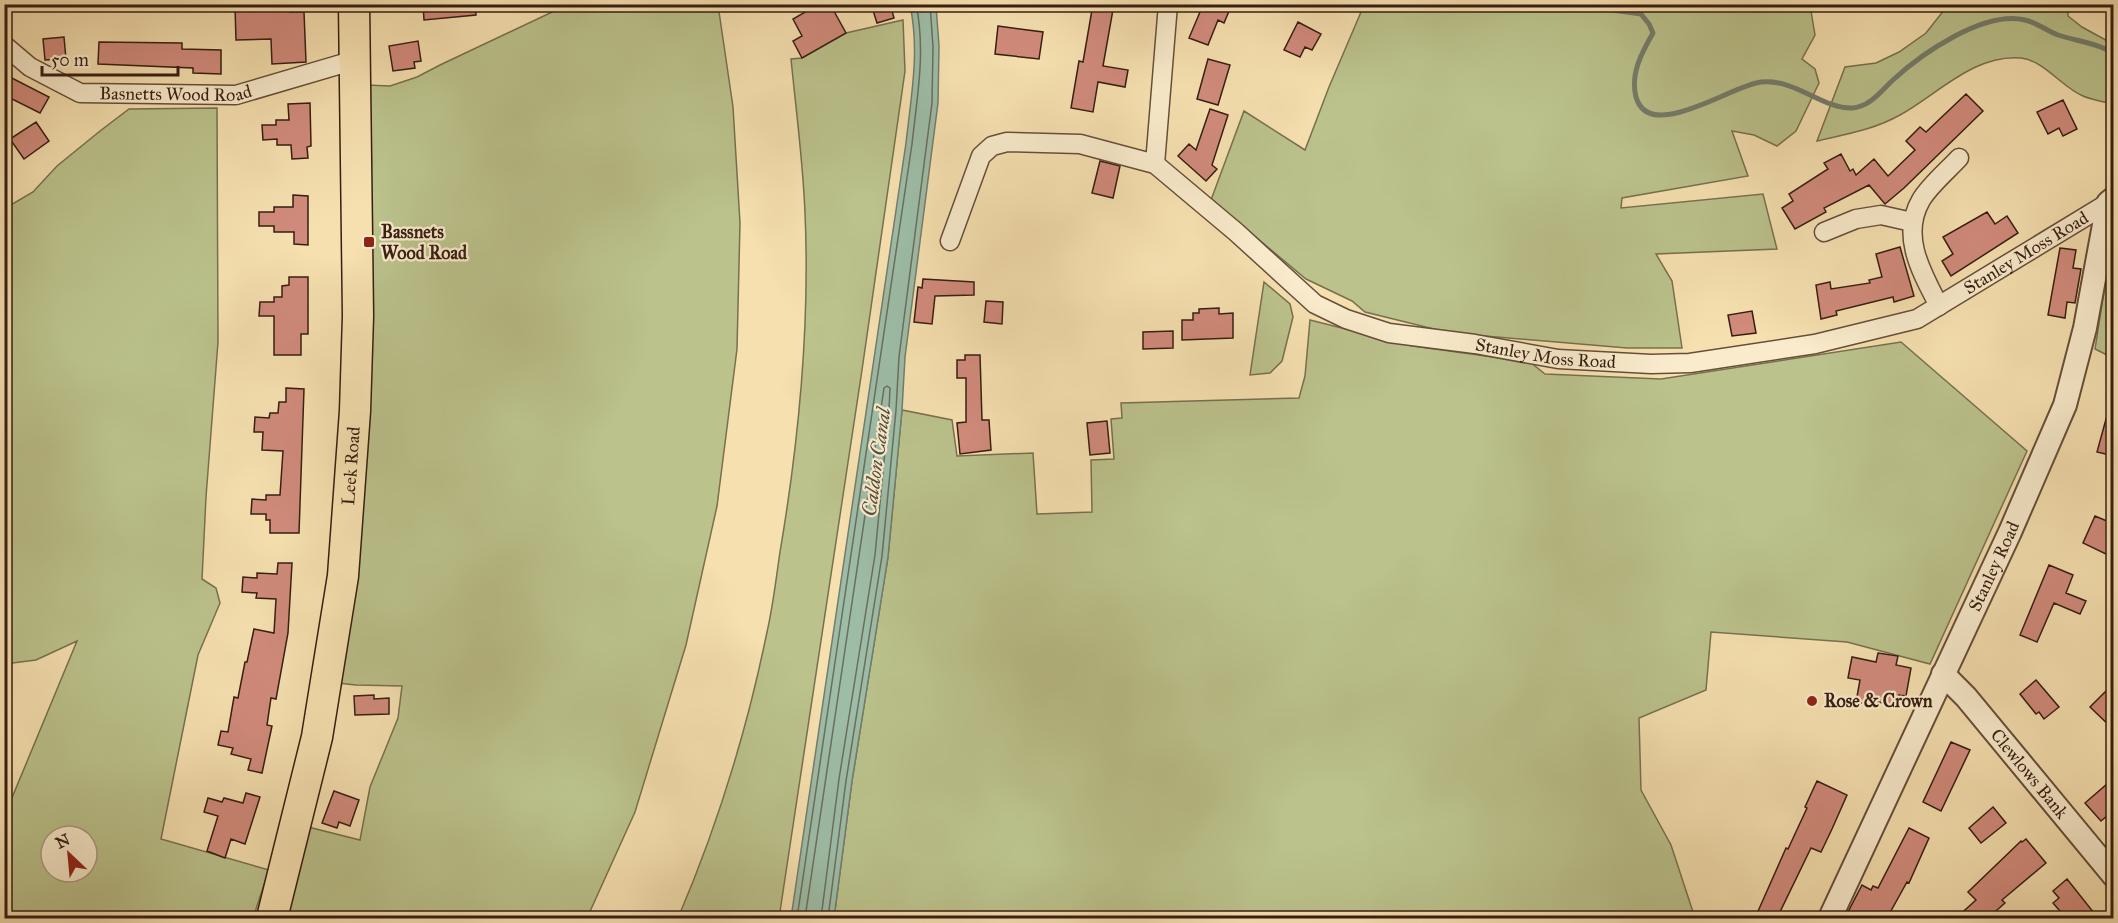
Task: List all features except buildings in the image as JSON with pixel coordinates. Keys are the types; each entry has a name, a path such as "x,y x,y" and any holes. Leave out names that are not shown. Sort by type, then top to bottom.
{"highway":[{"name":"Leek Road","path":"272,918 317,737 343,576 355,411 358,316 354,4"}],"street":[{"path":"1155,164 1168,4"},
{"name":"Basnetts Wood Road","path":"4,45 30,67 80,93 236,95 355,60"},
{"name":"Stanley Moss Road","path":"950,240 981,156 992,146 1007,142 1080,144 1155,164 1236,232 1315,304 1346,319 1389,333 1475,344 1558,359 1651,364 1690,363 1815,344 1917,320 2111,200"},
{"path":"1939,306 1913,249 1912,222 1921,199 1959,158"},
{"name":"Stanley Road","path":"1830,918 2010,532 2065,405 2085,328 2111,200"},
{"path":"1824,232 1856,219 1881,215 1912,222"},
{"name":"Clewlows Bank","path":"1943,674 1966,697 2114,876"}],"green space":[{"path":"567,5 718,5 733,107 740,223 737,349 717,506 686,645 635,812 587,918 281,918 308,827 360,840 370,787 398,718 402,686 338,683 367,85 390,86 417,77"},
{"path":"1364,5 1810,5 1815,35 1802,59 1815,69 1819,83 1796,131 1777,146 1754,135 1732,131 1748,176 1622,198 1621,208 1763,194 1777,249 1656,254 1672,281 1682,348 1627,348 1450,333 1365,312 1352,301 1306,279 1211,200 1244,111 1305,150"},
{"path":"1948,5 2068,5 2068,16 2082,27 2113,44 2113,104 2090,99 2075,92 2029,60 2004,58 1988,62 1957,77 1890,120 1860,131 1817,141 1845,67 1876,63 1899,52 1926,33"},
{"path":"903,20 905,71 779,918 678,918 706,849 730,778 750,705 771,612 793,468 802,383 806,255 803,174 791,59 802,58 846,33"},
{"path":"217,108 218,342 202,579 216,588 220,603 198,655 161,839 269,870 253,918 5,918 5,849 11,841 9,805 77,641 36,660 5,664 4,209 33,192 57,166 129,109"},
{"path":"2113,233 2113,358 2095,349"},
{"path":"1264,282 1290,304 1293,317 1282,361 1270,373 1250,375"},
{"path":"1310,320 1413,346 1530,362 1545,374 1661,379 1901,342 2027,451 1930,664 1847,642 1711,632 1706,690 1639,718 1641,790 1671,845 1695,918 834,918 852,781 888,557 902,410 952,420 957,456 1033,453 1037,514 1092,512 1091,460 1114,459 1111,419 1122,418 1121,403 1299,398 1305,376"}],"water":[{"name":"Caldon Canal","path":"910,5 936,5 939,46 938,103 905,357 888,557 852,781 834,918 791,918 906,143 914,57"}],"waterway":[{"path":"1569,4 1641,14 1649,24 1653,33 1638,64 1635,88 1636,97 1644,110 1657,115 1674,114 1693,108 1748,85 1761,82 1785,85 1841,107 1858,107 1875,98 1920,58 1954,36 1991,22 2009,19 2029,21 2058,35 2094,45 2114,54"}],"place":[{"name":"Bassnets Wood Road","path":"369,242"},
{"name":"Rose & Crown","path":"1812,701"}]}
